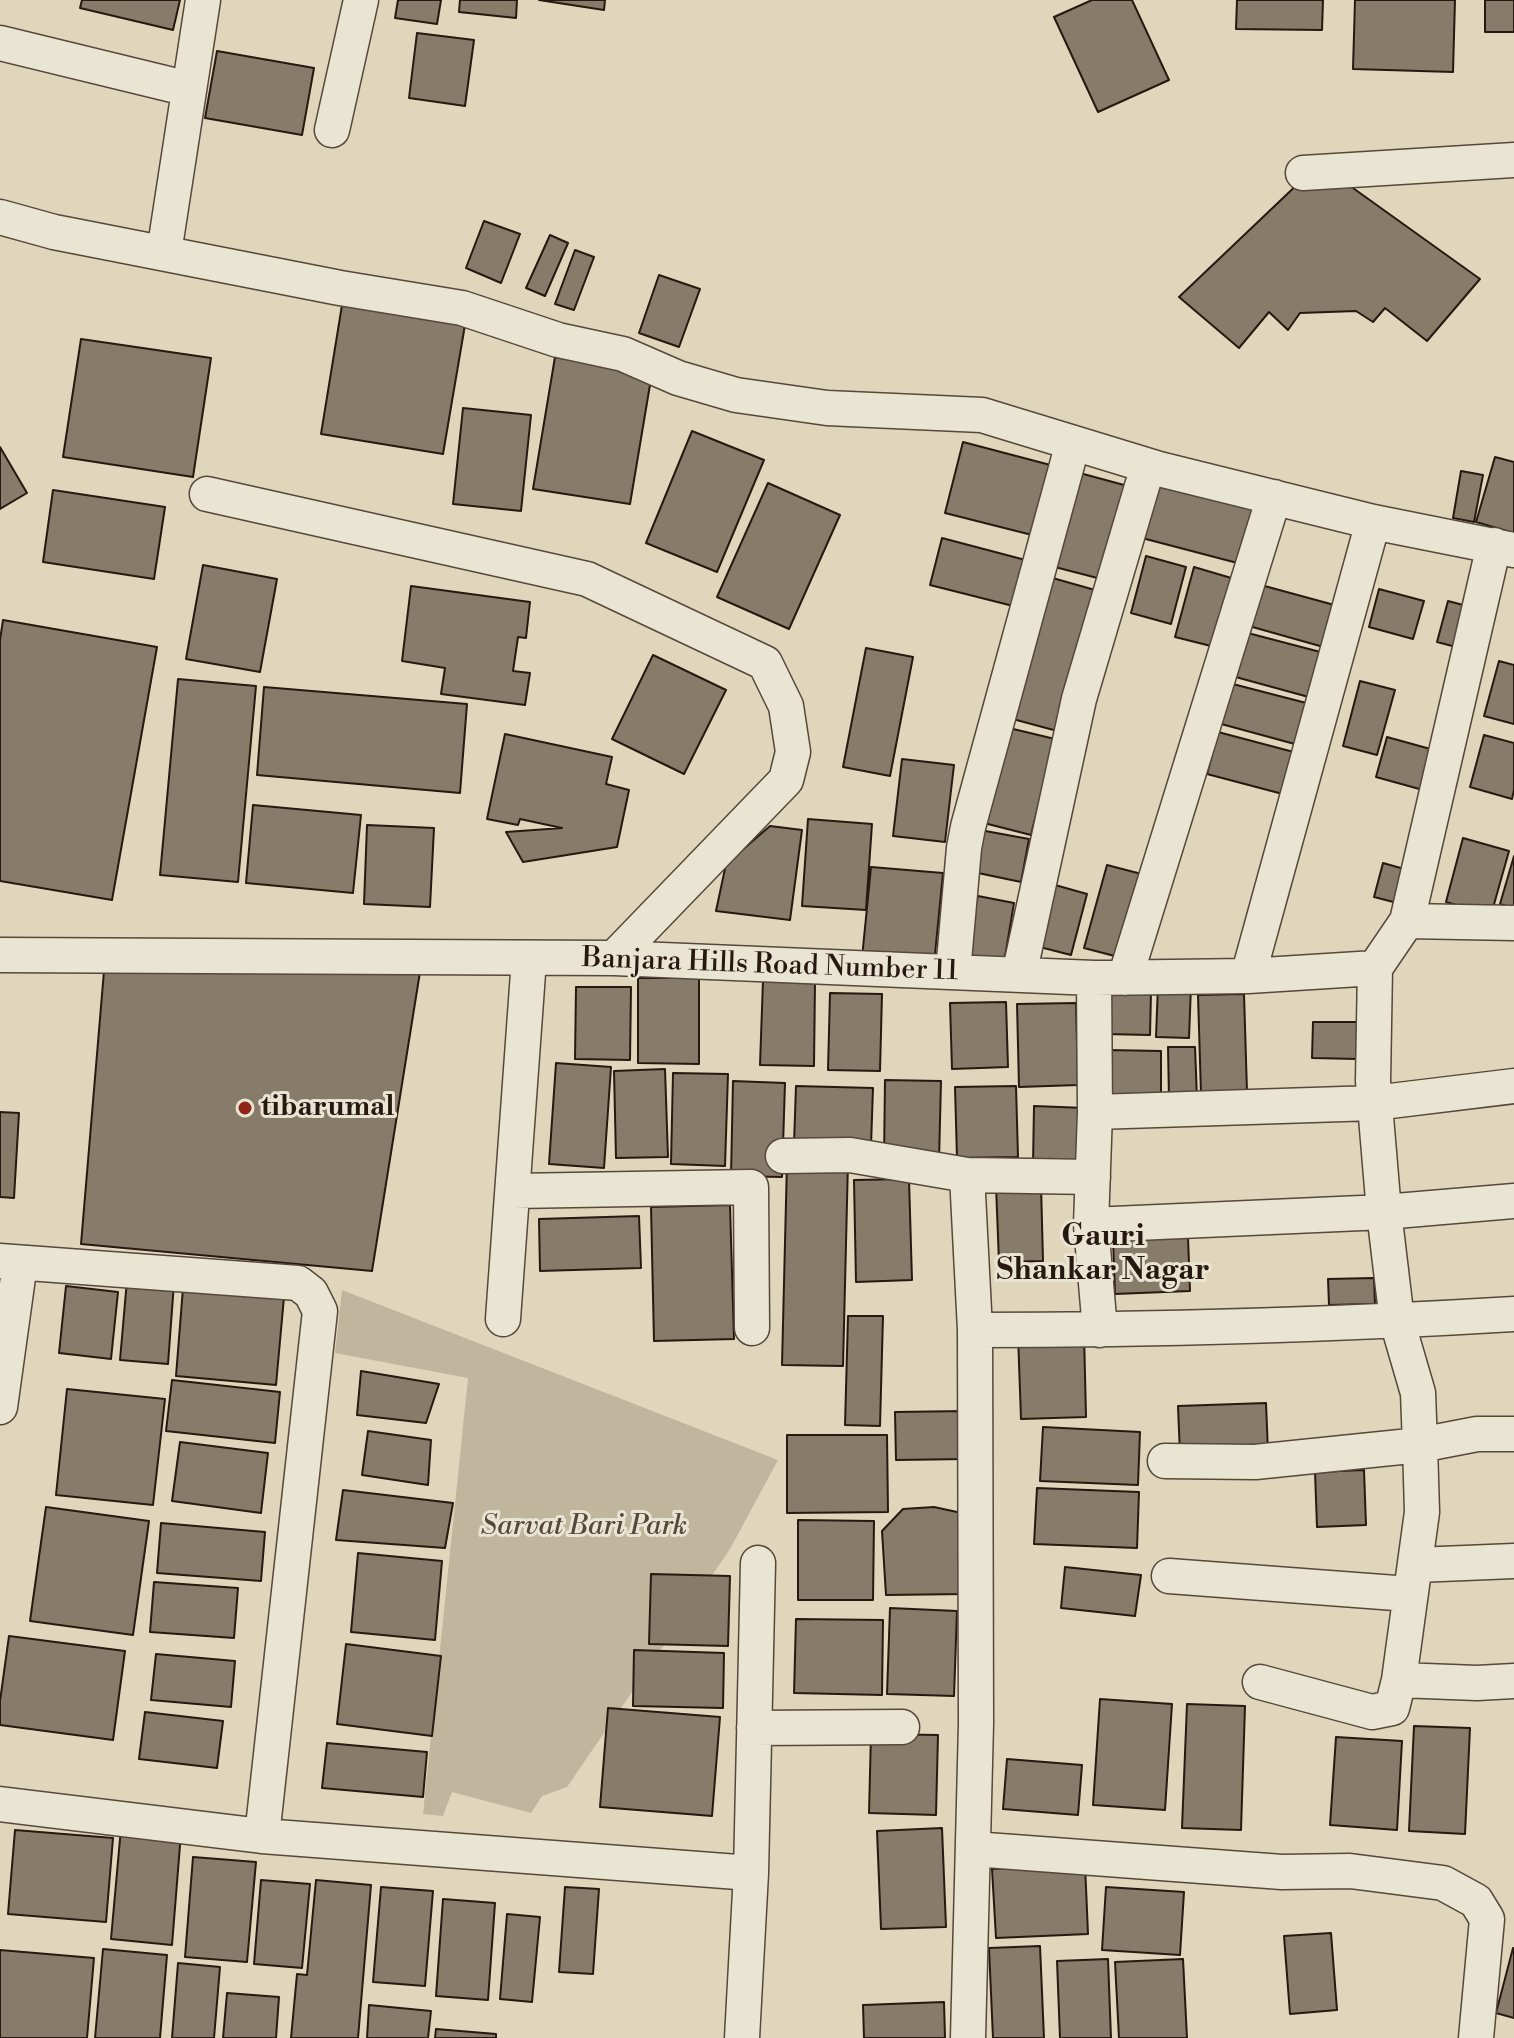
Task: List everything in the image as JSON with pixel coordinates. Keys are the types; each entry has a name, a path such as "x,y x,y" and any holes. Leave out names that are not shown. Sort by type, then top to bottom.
{"street":[{"path":"164,253 203,0"},
{"path":"332,130 361,0"},
{"path":"0,43 189,89"},
{"path":"1303,173 1514,160"},
{"path":"0,217 54,232 340,288 462,308 558,340 623,354 678,378 736,395 827,408 982,415 1148,466 1373,522 1504,547 1407,921 1375,968 1374,1103 1384,1212 1397,1321 1418,1393 1420,1445 1422,1512 1399,1680 1392,1708 1372,1712 1260,1682"},
{"path":"953,972 968,827 1073,443"},
{"path":"1019,975 1079,699 1148,466"},
{"path":"207,494 587,579 765,663 786,706 793,752 786,780 614,958"},
{"path":"1100,1330 1091,1225 1095,1112 1110,978 1274,497"},
{"path":"1248,976 1373,522"},
{"path":"1407,921 1514,923"},
{"name":"Banjara Hills Road Number 11","path":"0,955 614,958 1110,978 1248,976 1375,968"},
{"path":"503,1319 529,959"},
{"path":"1095,1112 1374,1103 1514,1086"},
{"path":"783,1156 850,1155 967,1175 1093,1177"},
{"path":"967,1175 975,1330 976,1724 968,2038"},
{"path":"514,1191 751,1187 752,1328"},
{"path":"1091,1225 1384,1212 1514,1201"},
{"path":"0,1407 10,1262 298,1283 311,1293 320,1311 262,1836"},
{"path":"975,1330 1100,1330 1397,1321 1514,1314"},
{"path":"1165,1461 1255,1462 1420,1445 1477,1434 1514,1434"},
{"path":"1169,1576 1413,1579 1514,1561"},
{"path":"742,2038 751,1873 758,1563"},
{"path":"1399,1680 1450,1683 1514,1681"},
{"path":"754,1728 902,1727"},
{"path":"0,1804 262,1836 751,1873"},
{"path":"973,1849 1282,1872 1350,1871 1443,1883 1476,1901 1487,1919 1476,2038"}],"green space":[{"name":"Sarvat Bari Park","path":"342,1290 778,1460 730,1549 567,1787 542,1796 531,1813 452,1792 443,1816 423,1814 468,1378 335,1353"}],"building":[{"path":"82,0 180,0 173,30 80,8"},
{"path":"398,0 441,0 437,24 395,18"},
{"path":"460,0 517,0 516,18 459,12"},
{"path":"539,0 605,0 604,10"},
{"path":"1092,0 1132,0 1169,80 1098,112 1054,17"},
{"path":"1237,0 1323,0 1322,30 1236,29"},
{"path":"1355,0 1455,0 1453,72 1353,69"},
{"path":"1485,0 1514,0 1514,32 1485,32"},
{"path":"417,33 474,40 465,106 409,98"},
{"path":"217,51 314,68 302,135 205,118"},
{"path":"1339,178 1480,279 1427,341 1385,308 1373,322 1356,311 1300,313 1288,330 1269,312 1239,348 1179,297 1303,179"},
{"path":"484,221 520,234 501,283 466,268"},
{"path":"550,235 568,243 545,296 526,288"},
{"path":"575,250 594,257 574,310 555,304"},
{"path":"659,275 700,289 679,347 639,333"},
{"path":"343,299 466,319 443,454 321,434"},
{"path":"81,339 211,358 193,477 63,457"},
{"path":"555,357 652,373 630,504 533,489"},
{"path":"463,408 531,415 521,511 453,504"},
{"path":"692,431 764,460 717,572 646,543"},
{"path":"963,442 1058,467 1040,537 945,513"},
{"path":"0,447 27,493 0,509"},
{"path":"1495,457 1514,462 1514,533 1476,522"},
{"path":"1461,471 1483,475 1474,522 1453,518"},
{"path":"1076,472 1135,488 1109,581 1051,566"},
{"path":"1158,482 1260,509 1245,565 1142,538"},
{"path":"768,483 840,515 789,629 717,597"},
{"path":"53,490 165,507 154,579 43,562"},
{"path":"942,538 1033,562 1021,608 930,585"},
{"path":"1146,556 1186,567 1171,624 1131,613"},
{"path":"203,565 277,579 260,672 186,659"},
{"path":"1194,567 1238,580 1219,648 1175,637"},
{"path":"1049,577 1102,592 1061,732 1009,718"},
{"path":"1261,585 1338,606 1327,648 1249,626"},
{"path":"411,586 530,602 526,638 518,637 513,671 530,673 525,705 441,694 445,668 402,661"},
{"path":"1379,589 1424,601 1413,639 1369,627"},
{"path":"1448,601 1494,613 1483,654 1437,642"},
{"path":"3,620 157,647 112,900 0,881 0,640"},
{"path":"1244,632 1328,654 1316,699 1232,676"},
{"path":"866,648 913,657 890,776 843,767"},
{"path":"653,655 726,690 684,774 612,739"},
{"path":"1499,661 1514,665 1514,724 1484,716"},
{"path":"178,679 256,686 238,882 160,875"},
{"path":"1360,681 1395,690 1377,755 1343,746"},
{"path":"1225,682 1314,705 1302,746 1214,722"},
{"path":"264,687 467,704 460,793 257,775"},
{"path":"1009,728 1055,739 1031,835 984,823"},
{"path":"1218,732 1305,755 1294,797 1207,774"},
{"path":"505,734 612,757 606,784 629,790 617,847 523,862 506,832 562,828 520,819 518,825 487,819"},
{"path":"1484,735 1514,743 1512,799 1470,787"},
{"path":"1387,737 1452,755 1441,795 1376,777"},
{"path":"902,759 954,765 945,842 893,836"},
{"path":"253,805 361,815 353,893 246,883"},
{"path":"808,819 872,824 866,910 802,906"},
{"path":"367,825 434,828 430,907 364,904"},
{"path":"770,826 802,830 790,920 716,911 726,864"},
{"path":"980,830 1029,839 1021,882 978,873"},
{"path":"1463,838 1509,851 1491,915 1446,902"},
{"path":"1514,856 1514,908 1500,904"},
{"path":"1383,863 1422,874 1413,907 1374,897"},
{"path":"1107,865 1153,877 1130,960 1084,948"},
{"path":"871,867 943,873 934,964 862,958"},
{"path":"1048,883 1087,894 1071,955 1032,945"},
{"path":"978,896 1014,903 1004,963 961,956"},
{"name":"tibarumal","path":"104,971 420,972 372,1271 81,1244"},
{"path":"638,978 699,978 699,1064 638,1063"},
{"path":"763,980 815,981 814,1066 760,1065"},
{"path":"1158,985 1191,986 1189,1038 1156,1037"},
{"path":"576,987 631,987 630,1060 575,1059"},
{"path":"1105,991 1151,992 1150,1035 1104,1034"},
{"path":"830,993 882,994 880,1071 828,1070"},
{"path":"1244,994 1247,1092 1201,1094 1198,995"},
{"path":"1006,1002 1008,1067 952,1069 950,1003"},
{"path":"1076,1003 1078,1085 1019,1087 1017,1004"},
{"path":"1313,1022 1357,1022 1357,1059 1312,1058"},
{"path":"1168,1047 1195,1047 1197,1099 1169,1099"},
{"path":"1108,1050 1161,1051 1161,1098 1107,1097"},
{"path":"556,1063 611,1067 604,1168 549,1164"},
{"path":"665,1069 668,1157 616,1158 614,1071"},
{"path":"673,1073 728,1074 725,1166 671,1164"},
{"path":"885,1080 941,1081 939,1161 884,1160"},
{"path":"733,1081 785,1083 782,1177 731,1176"},
{"path":"796,1086 873,1088 871,1146 794,1144"},
{"path":"1016,1086 1018,1157 957,1158 955,1087"},
{"path":"1034,1106 1085,1108 1084,1165 1033,1164"},
{"path":"0,1112 19,1113 14,1198 0,1197"},
{"path":"787,1161 848,1162 843,1366 782,1365"},
{"path":"909,1179 912,1280 856,1282 854,1180"},
{"path":"1041,1185 1043,1261 999,1262 996,1186"},
{"path":"730,1205 734,1339 654,1341 651,1207"},
{"path":"639,1216 641,1268 540,1271 539,1219"},
{"path":"1188,1237 1190,1291 1115,1294 1113,1239"},
{"path":"1374,1278 1375,1304 1329,1305 1328,1279"},
{"path":"127,1280 174,1283 168,1364 120,1360"},
{"path":"66,1286 118,1292 111,1359 59,1353"},
{"path":"183,1288 284,1297 276,1385 176,1376"},
{"path":"848,1316 883,1316 880,1426 845,1425"},
{"path":"1084,1333 1086,1417 1021,1419 1018,1335"},
{"path":"361,1371 439,1384 426,1423 357,1415"},
{"path":"172,1380 280,1392 275,1443 166,1431"},
{"path":"67,1389 165,1399 153,1505 56,1495"},
{"path":"1266,1403 1268,1452 1180,1455 1178,1406"},
{"path":"966,1411 967,1459 896,1460 895,1412"},
{"path":"1043,1427 1140,1432 1138,1485 1040,1481"},
{"path":"368,1431 431,1440 428,1485 362,1475"},
{"path":"787,1435 887,1435 888,1512 787,1513"},
{"path":"180,1442 268,1453 261,1513 172,1501"},
{"path":"1364,1470 1366,1525 1317,1527 1315,1472"},
{"path":"1037,1488 1139,1492 1137,1548 1034,1544"},
{"path":"343,1490 453,1503 445,1548 336,1540"},
{"path":"46,1507 149,1521 133,1635 30,1621"},
{"path":"934,1507 966,1512 966,1594 886,1595 882,1531 903,1509"},
{"path":"798,1520 874,1521 873,1600 798,1600"},
{"path":"161,1523 265,1532 261,1581 157,1573"},
{"path":"358,1553 442,1561 435,1640 351,1632"},
{"path":"1065,1567 1141,1575 1135,1616 1061,1608"},
{"path":"651,1574 730,1576 728,1646 649,1644"},
{"path":"154,1582 238,1588 234,1638 150,1632"},
{"path":"890,1608 957,1611 954,1696 887,1694"},
{"path":"796,1619 883,1620 882,1695 794,1693"},
{"path":"9,1636 125,1651 113,1740 0,1725 0,1701"},
{"path":"346,1644 441,1656 432,1736 337,1724"},
{"path":"634,1650 724,1653 723,1708 633,1706"},
{"path":"156,1654 235,1661 231,1707 151,1700"},
{"path":"1100,1699 1172,1704 1165,1810 1093,1805"},
{"path":"1187,1704 1245,1706 1241,1830 1182,1828"},
{"path":"608,1708 720,1717 712,1816 600,1807"},
{"path":"145,1712 223,1721 217,1768 139,1759"},
{"path":"1414,1726 1470,1728 1465,1834 1409,1831"},
{"path":"871,1734 938,1735 936,1815 869,1813"},
{"path":"1336,1737 1402,1741 1397,1830 1330,1825"},
{"path":"327,1743 427,1752 423,1797 322,1788"},
{"path":"1007,1759 1082,1765 1078,1815 1003,1809"},
{"path":"121,1828 181,1833 172,1945 111,1939"},
{"path":"942,1828 946,1927 881,1929 877,1831"},
{"path":"15,1830 113,1838 106,1922 8,1914"},
{"path":"193,1857 256,1862 247,1962 185,1957"},
{"path":"1085,1864 1088,1934 996,1938 992,1869"},
{"path":"261,1880 310,1884 302,1968 254,1964"},
{"path":"316,1880 371,1885 358,2038 291,2038 297,1974 307,1975"},
{"path":"381,1887 433,1891 425,1986 373,1982"},
{"path":"565,1887 599,1889 593,1974 559,1972"},
{"path":"1106,1887 1184,1892 1180,1955 1102,1950"},
{"path":"443,1899 495,1903 488,2000 436,1996"},
{"path":"507,1914 540,1917 532,2002 500,1999"},
{"path":"1331,1933 1337,2010 1290,2014 1284,1936"},
{"path":"1040,1946 1044,2038 993,2038 989,1948"},
{"path":"1514,1948 1514,2018 1496,2013"},
{"path":"103,1949 167,1955 160,2038 95,2038"},
{"path":"0,1950 94,1958 87,2038 0,2038"},
{"path":"1108,1959 1111,2038 1060,2038 1057,1961"},
{"path":"1183,1959 1187,2038 1119,2038 1115,1962"},
{"path":"178,1963 220,1967 214,2038 172,2038"},
{"path":"227,1993 279,1997 276,2038 223,2038"},
{"path":"944,2002 945,2038 864,2038 863,2005"},
{"path":"369,2005 431,2011 428,2038 367,2038"},
{"path":"436,2029 496,2034 496,2038 435,2038"}],"place":[{"name":"tibarumal","path":"245,1108"}],"district":[{"name":"Gauri Shankar Nagar","path":"1103,1255"}]}
